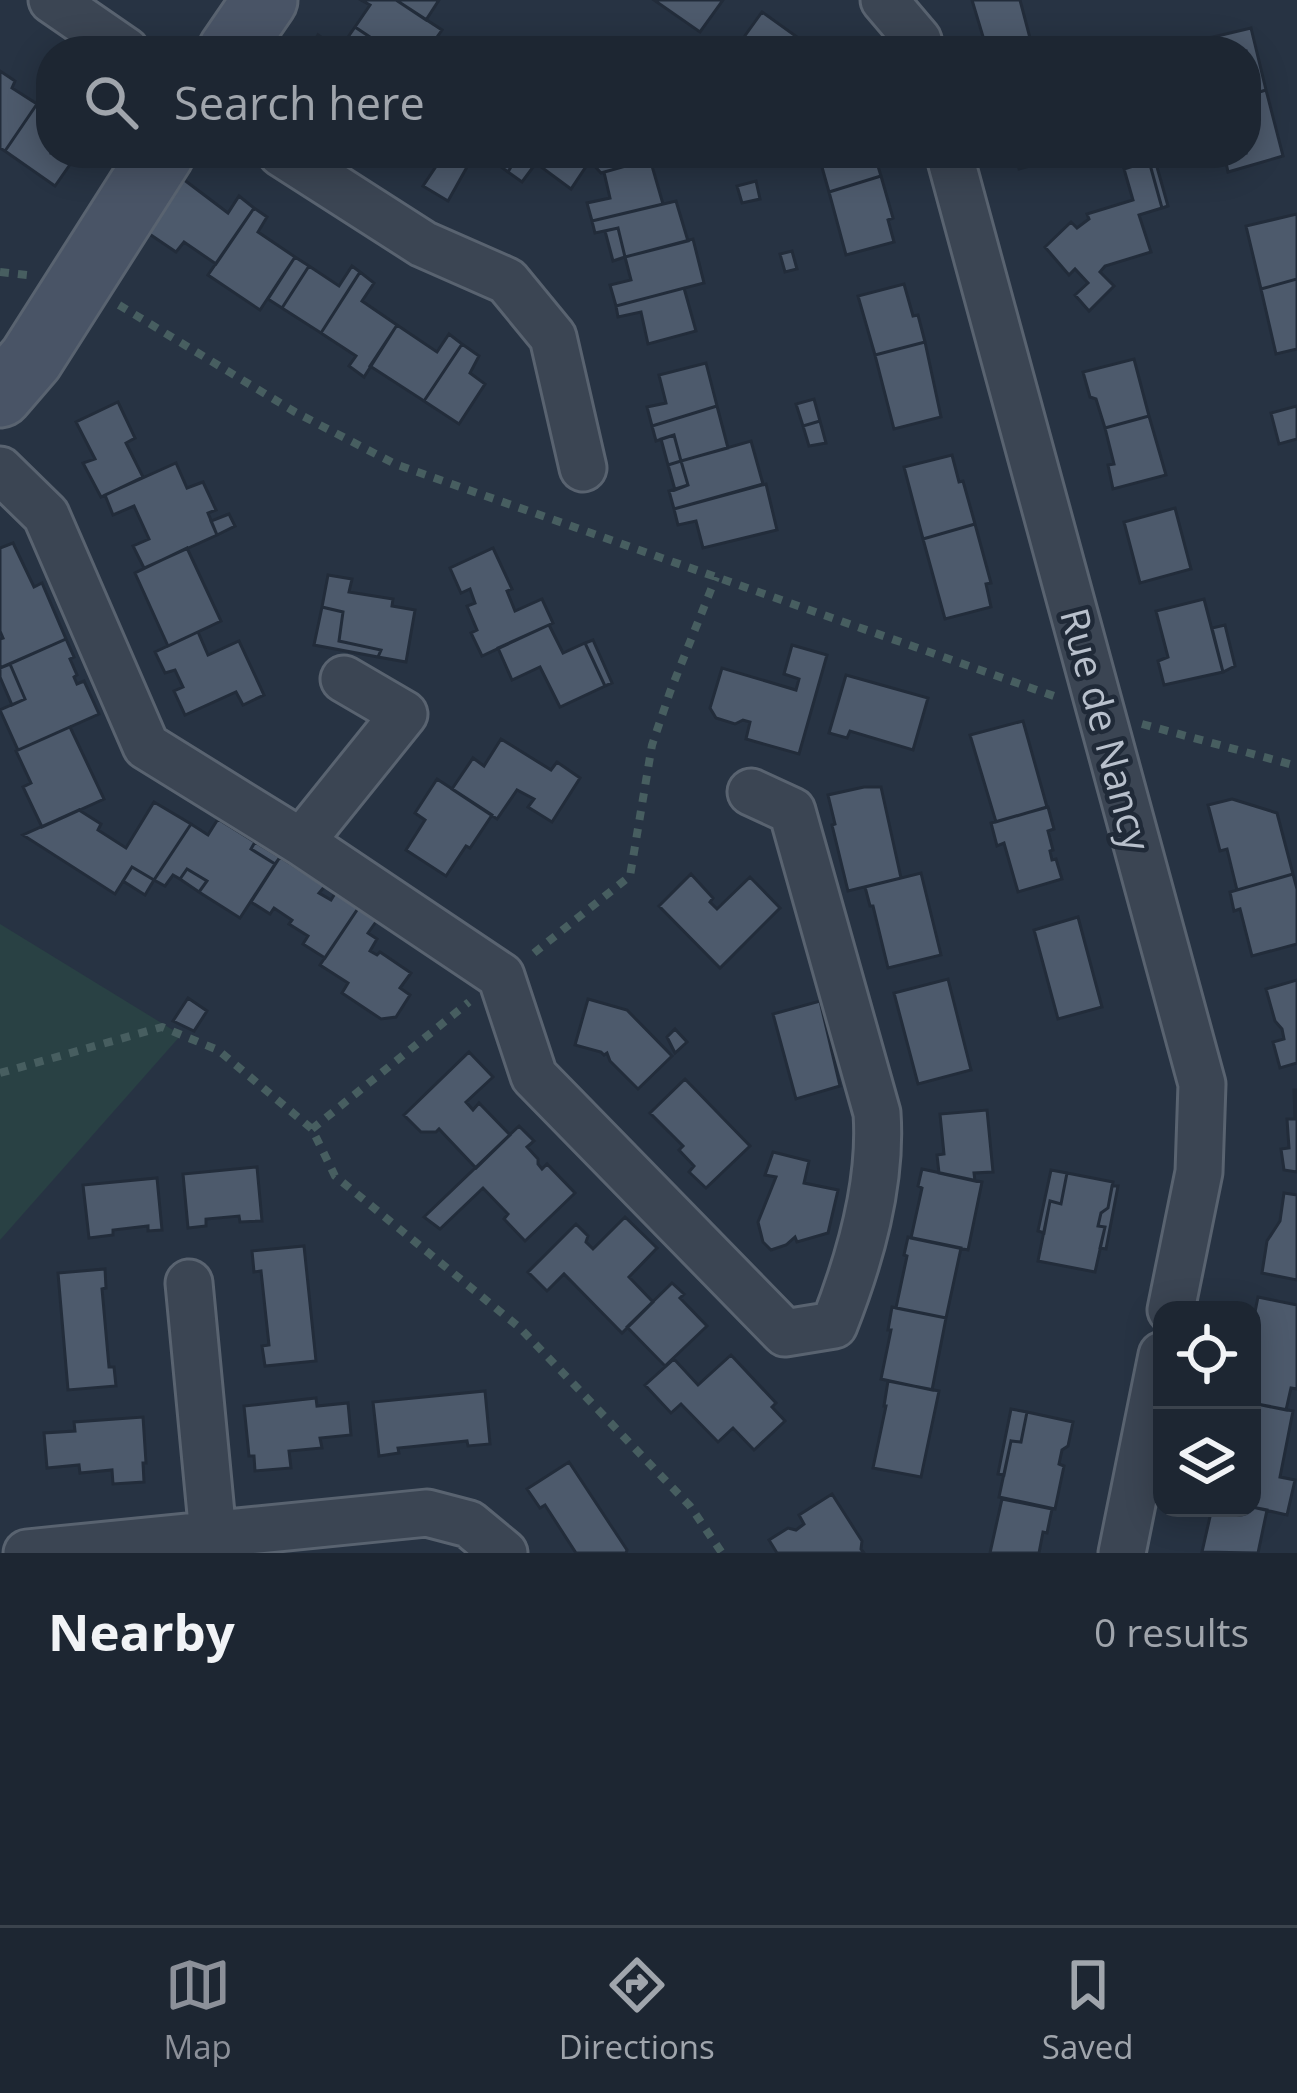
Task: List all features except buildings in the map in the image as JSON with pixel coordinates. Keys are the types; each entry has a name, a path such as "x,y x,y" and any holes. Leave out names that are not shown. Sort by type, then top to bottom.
{"street":[{"path":"52,0 105,36"},
{"path":"240,36 265,0"},
{"path":"884,0 915,36"},
{"path":"0,395 32,359 152,168"},
{"path":"304,168 423,244 507,281 553,337 584,468"},
{"name":"Rue de Nancy","path":"953,168 1202,1084 1199,1172 1173,1301"},
{"path":"0,470 46,515 146,746 301,842 501,976 534,1076 785,1334 834,1325 856,1269 879,1150 877,1113 792,811 751,791"},
{"path":"301,842 404,714 344,679"},
{"path":"189,1283 213,1535"},
{"path":"1122,1553 1153,1400"},
{"path":"27,1553 427,1514 469,1524 504,1553"}],"path":[{"path":"0,272 80,282 295,412 395,464 1103,713 1297,766"},
{"path":"312,1129 630,876 652,745 716,577"},
{"path":"0,1073 162,1027 218,1050 312,1129 335,1176 520,1328 690,1506 722,1553"}],"green space":[{"path":"0,924 181,1035 0,1240"}]}
